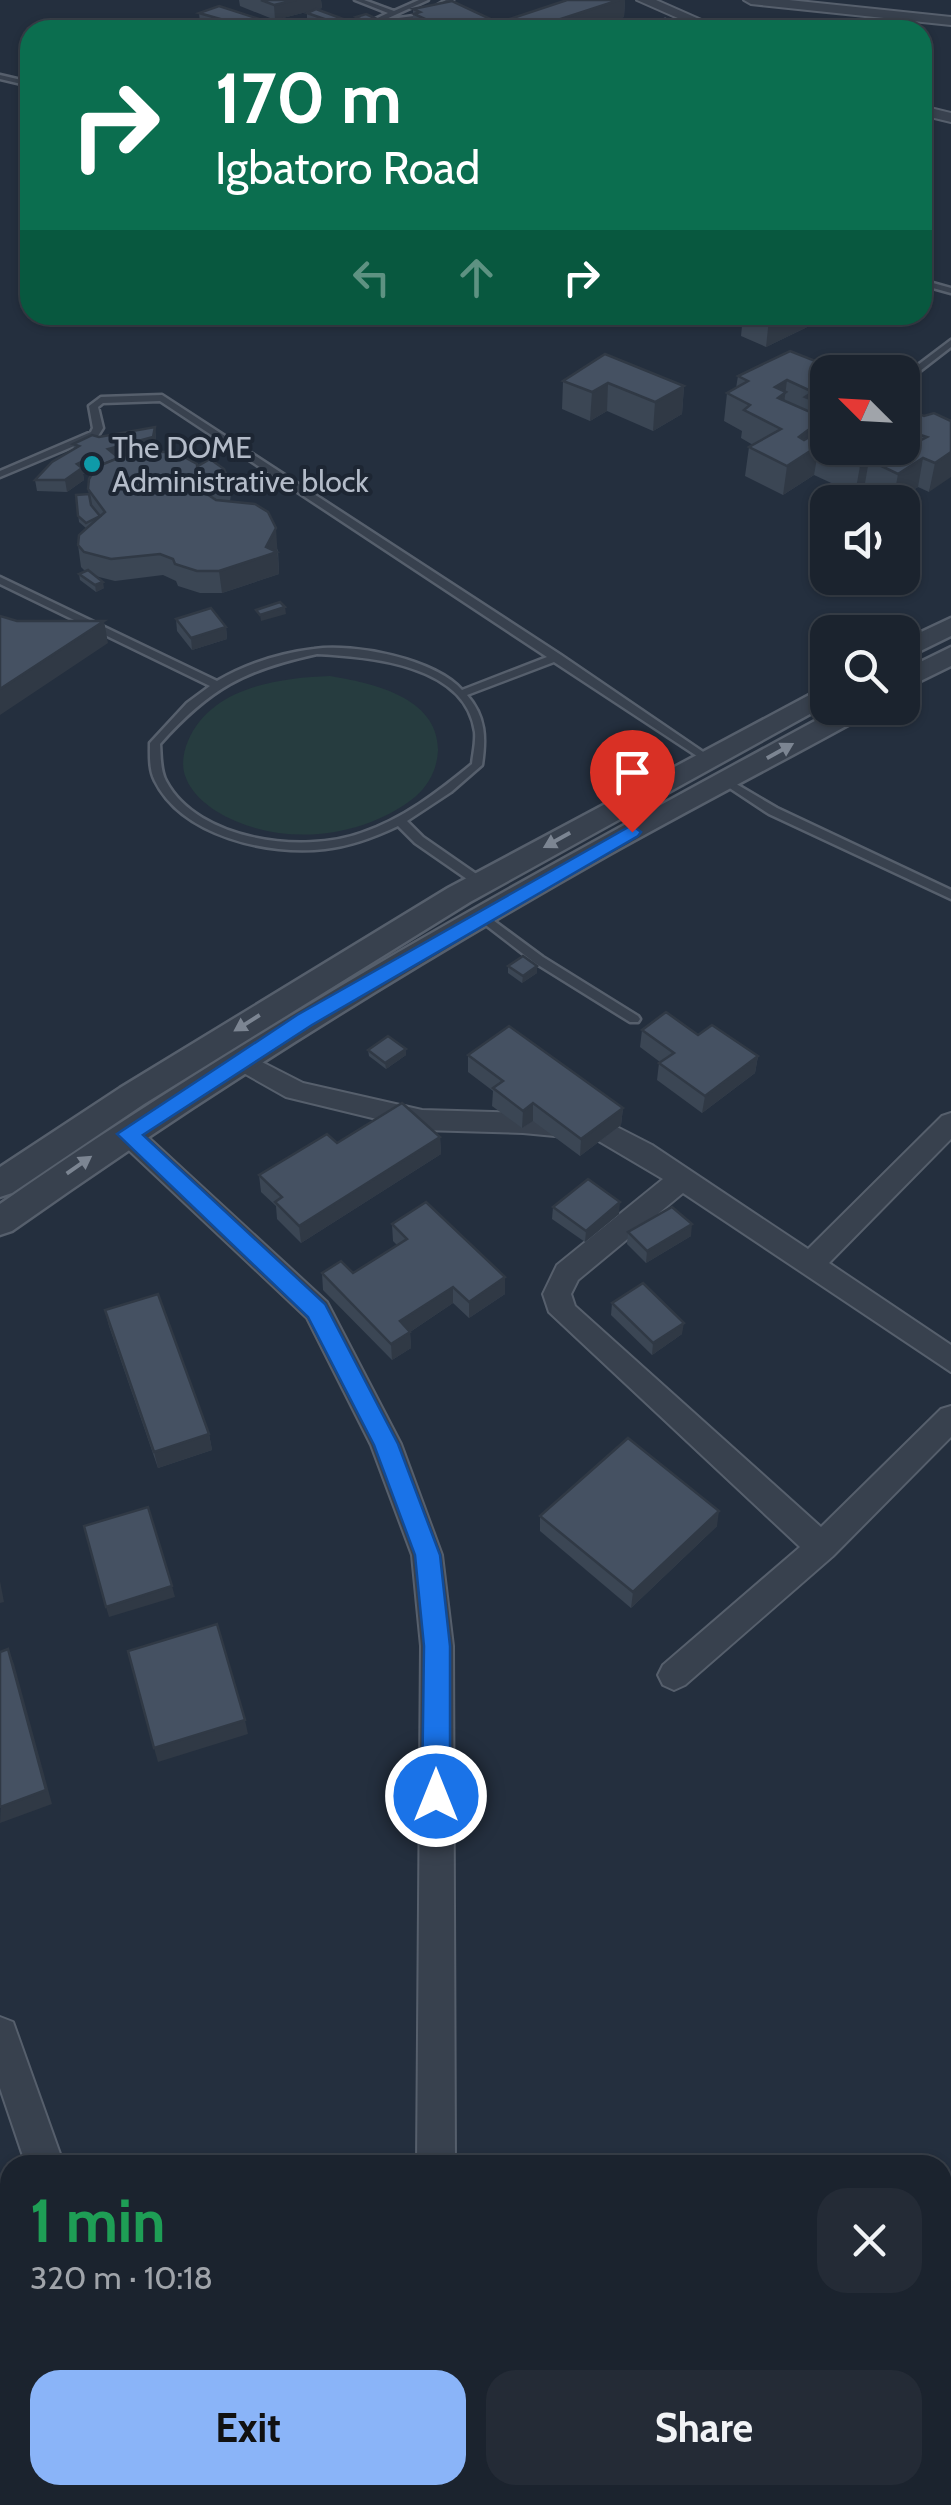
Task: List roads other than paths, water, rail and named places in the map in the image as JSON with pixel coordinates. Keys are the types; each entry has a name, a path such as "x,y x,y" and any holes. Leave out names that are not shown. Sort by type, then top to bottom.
{"street":[{"path":"644,0 693,20"},
{"path":"751,0 951,21"},
{"path":"920,642 951,626"},
{"path":"920,672 951,655"},
{"path":"0,1184 132,1096 482,916 716,770 810,705"},
{"path":"0,1222 242,1061 294,1011 481,883 819,725"},
{"path":"242,1061 295,1090 422,1120 523,1122 602,1132 643,1152 951,1360"},
{"path":"811,1264 951,1123"},
{"path":"128,1134 317,1310 386,1444 428,1555 437,1646 436,2155"},
{"path":"682,1178 567,1273 558,1294 564,1312 822,1547"},
{"path":"674,1675 822,1547 951,1418"},
{"path":"0,2035 42,2155"}],"lane":[{"path":"376,20 425,0"},
{"path":"411,20 442,8 450,0"},
{"path":"363,1 394,13"},
{"path":"920,367 951,342"},
{"path":"0,474 95,434 98,428 94,406 102,400 112,396 162,398 557,657 773,812 951,895"},
{"path":"0,580 215,684"},
{"path":"316,651 373,653 424,668 461,694 481,728 477,765 443,794 400,821 344,843 284,846 227,835 183,811 158,779 154,743 187,706 215,684 262,662 316,651"},
{"path":"461,694 557,657"},
{"path":"400,821 481,883"},
{"path":"482,916 539,960 634,1018"}],"place":[{"name":"The DOME Administrative block","path":"92,464"}]}
